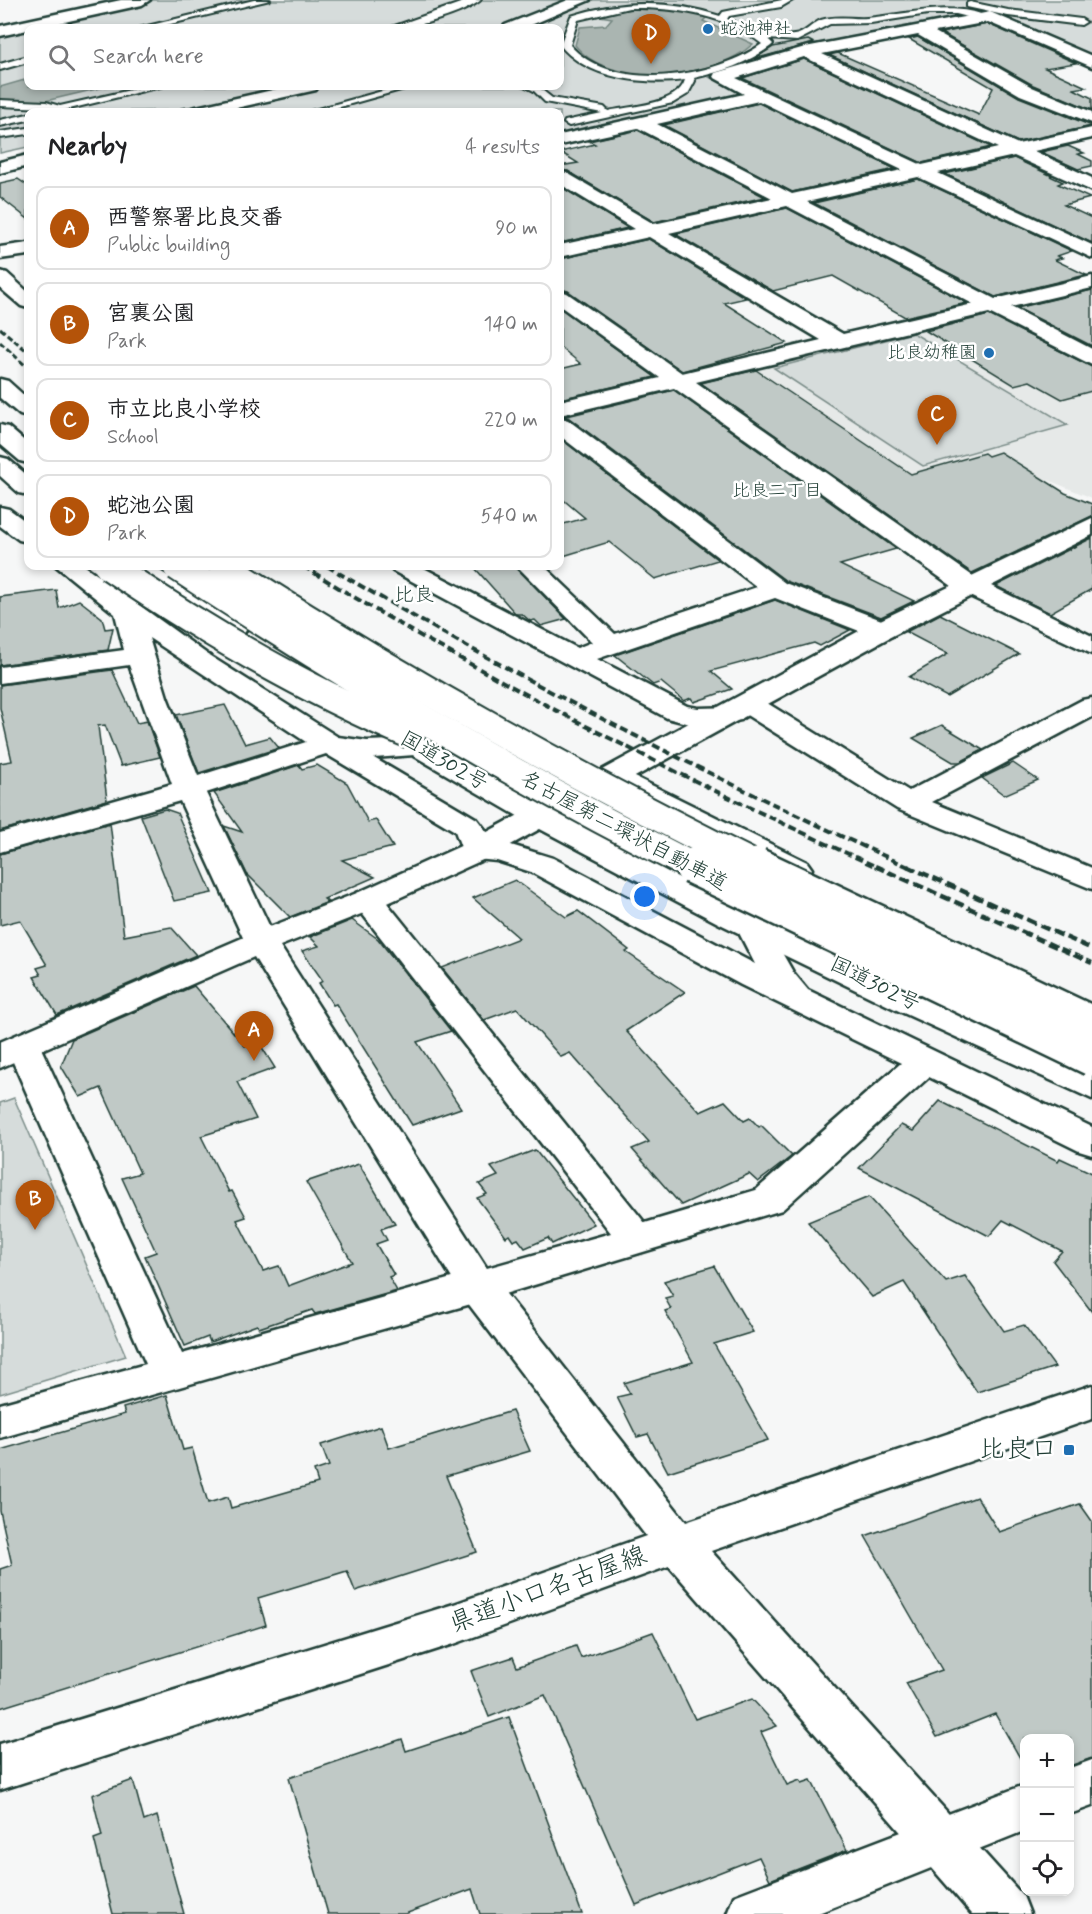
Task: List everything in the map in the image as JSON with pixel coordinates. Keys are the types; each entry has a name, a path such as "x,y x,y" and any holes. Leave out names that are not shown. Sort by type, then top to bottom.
{"main road":[{"path":"35,24 142,0"},
{"path":"521,24 582,0"},
{"path":"1092,62 990,17 805,52 721,77 923,170 1092,252"},
{"path":"0,32 22,27"},
{"path":"920,30 1026,91 1092,118"},
{"path":"805,52 1092,185"},
{"path":"218,108 293,90"},
{"path":"564,139 759,96"},
{"path":"642,123 1092,358"},
{"path":"564,250 1092,134"},
{"path":"0,168 24,169"},
{"path":"0,177 24,170"},
{"path":"564,179 839,341"},
{"path":"0,254 24,250"},
{"path":"564,407 1092,282"},
{"path":"564,300 675,381 968,585 1092,646"},
{"path":"0,386 24,407"},
{"path":"0,400 24,420"},
{"path":"564,428 776,589 882,630"},
{"path":"0,432 24,453"},
{"path":"0,464 24,485"},
{"path":"0,483 24,503"},
{"path":"2,518 24,532"},
{"path":"170,1373 12,1051 261,942 368,900 476,851 614,778 882,630 1092,525"},
{"path":"74,570 128,611 239,687 329,744 466,825 472,832 476,851"},
{"path":"115,570 196,625 322,697 529,781"},
{"name":"国道302号","path":"141,570 418,748 542,817 751,925 1092,1087"},
{"name":"名古屋第二環状自動車道","path":"183,570 305,651 406,713 662,854 1092,1058"},
{"name":"名古屋第二環状自動車道","path":"229,570 349,646 567,770 726,852 1092,1024"},
{"path":"252,570 376,646 614,778 824,882 1092,1005"},
{"path":"410,570 677,712 698,717 740,709 908,803 1092,879"},
{"path":"534,570 610,644"},
{"path":"575,658 610,644 776,589"},
{"path":"128,611 138,656 189,789 261,942 478,1287 677,1544 1005,1914"},
{"path":"0,675 138,656"},
{"path":"908,803 1092,706"},
{"path":"0,843 189,789 329,744 367,750 418,748"},
{"path":"476,851 500,852 542,865 798,999 1092,1142"},
{"path":"368,900 637,1239"},
{"path":"751,925 784,986 798,999"},
{"path":"0,1421 478,1287 769,1200 926,1061"},
{"name":"県道小口名古屋線","path":"0,1767 454,1624 677,1544 1092,1402"},
{"path":"1074,1790 1092,1783"},
{"path":"752,1914 1020,1810"}],"lane":[{"path":"161,24 266,0"},
{"path":"409,24 447,14 477,0"},
{"path":"722,20 726,14 778,5 789,0"},
{"path":"953,0 960,7 984,18"},
{"path":"571,55 565,45 574,18 598,8 621,5 672,4 699,8 757,34 795,38 805,36 822,22 869,20 960,7 1081,22"},
{"path":"0,36 22,27"},
{"path":"564,53 594,67 623,75 688,77 751,57 768,44 757,34"},
{"path":"0,67 24,60"},
{"path":"569,123 669,101 684,92 690,81 688,77"},
{"path":"64,108 142,90"},
{"path":"327,108 395,90"},
{"path":"540,90 549,100 564,105 620,112"},
{"path":"0,103 46,105 56,108"},
{"path":"0,123 24,118"},
{"path":"0,135 24,132"}],"shaded area":[{"path":"152,0 1092,0 1092,55 990,13 805,48 709,77 745,95 564,134 564,108 24,108 24,148 0,153 0,35 24,30 24,90 564,90 564,24 47,24"},
{"path":"657,7 700,14 706,18 703,21 753,44 736,56 714,65 689,72 662,74 636,74 612,69 591,59 575,45 580,27 606,25 612,18 600,16 607,14 604,12"},
{"path":"24,80 24,90 92,90 37,103 0,103 0,87"},
{"path":"980,313 992,314 1092,368 1092,498 1048,480 923,544 701,388 701,380"},
{"path":"913,333 1068,425 923,466 774,368"},
{"path":"14,1098 126,1356 0,1394 0,1103"}],"building":[{"path":"988,24 1076,63 1045,68 1086,87 1074,89 1092,98 1092,110 1033,85 941,33"},
{"path":"918,37 1019,97 1092,126 1018,142 829,55 838,53 979,115 993,88 909,39"},
{"path":"808,40 814,43 754,59 773,47"},
{"path":"804,59 991,147 922,163 742,78"},
{"path":"759,103 895,169 792,192 664,125"},
{"path":"638,130 765,197 654,222 564,170 564,165 578,163 564,154 564,151 595,144 589,141"},
{"path":"1068,146 1084,153 1078,154 1092,161 1092,166 1078,169 1041,152"},
{"path":"1014,158 1063,182 1058,184 1090,198 1064,205 1092,218 1092,243 945,174"},
{"path":"18,179 24,183 24,216 0,197 0,183"},
{"path":"918,179 1072,251 1057,256 1062,258 1055,260 1086,275 995,297 814,203"},
{"path":"564,188 628,228 564,242"},
{"path":"787,208 967,303 905,317 833,276 773,291 675,234"},
{"path":"649,239 746,298 724,303 787,343 682,371 564,290 564,258"},
{"path":"1092,290 1092,346 1017,308"},
{"path":"564,311 655,377 564,398 564,368 581,364 564,350"},
{"path":"989,315 1092,367 1092,391 1062,399 1030,381 1014,385 926,331"},
{"path":"756,370 911,474 984,453 988,456 1000,452 1065,493 1092,504 1092,516 972,573 701,383"},
{"path":"674,390 896,549 840,565 914,601 881,617 786,581 569,418 564,417"},
{"path":"564,441 718,560 655,579 609,542 564,556 564,524 585,518 564,500"},
{"path":"1092,538 1092,589 1050,613 996,586"},
{"path":"477,570 519,570 566,619 541,626 535,620 530,621 522,614 516,614"},
{"path":"56,590 59,608 79,600 102,618 105,629 113,628 108,650 0,665 0,597"},
{"path":"775,600 850,630 820,646 814,643 711,671 732,689 694,702 691,698 684,701 661,682 653,685 615,655"},
{"path":"940,614 1019,654 947,697 909,677 948,654 906,632"},
{"path":"112,670 137,723 147,721 160,757 121,766 105,725 98,726 107,800 0,831 0,763 12,761 0,708 0,685"},
{"path":"225,705 245,744 270,737 279,748 199,773 176,715"},
{"path":"942,725 983,750 960,762 953,762 913,738"},
{"path":"1013,763 1038,780 1004,795 982,778"},
{"path":"299,765 302,769 317,765 347,783 368,822 376,820 393,847 342,860 375,877 324,899 328,902 290,917 247,874 224,826 242,832 214,793"},
{"path":"165,809 177,813 212,893 174,901 141,816"},
{"path":"110,823 124,936 171,927 196,955 57,1015 34,977 41,975 37,968 47,965 20,920 0,925 0,854"},
{"path":"515,880 566,917 578,911 629,950 626,952 685,992 626,1031 700,1112 725,1101 744,1121 750,1118 759,1127 761,1125 792,1156 758,1182 749,1174 681,1205 632,1149 649,1142 570,1053 561,1057 517,1008 484,1020 442,968 519,938 473,898"},
{"path":"352,920 378,939 451,1031 417,1042 461,1108 412,1125 336,1004 333,1005 319,983 323,981 302,951 319,946 310,937"},
{"path":"194,986 245,1046 258,1041 275,1068 237,1082 256,1119 201,1136 229,1192 232,1191 246,1217 237,1220 263,1271 279,1266 288,1286 352,1262 306,1182 359,1164 395,1224 381,1229 387,1240 376,1244 394,1275 389,1277 397,1291 315,1314 312,1310 259,1328 257,1325 210,1342 208,1337 185,1346 145,1256 156,1252 122,1178 140,1173 101,1088 80,1097 61,1066 72,1039"},
{"path":"940,1101 1058,1161 1060,1158 1092,1173 1092,1312 1053,1261 1062,1251 1003,1220 989,1236 859,1168 901,1125 913,1131"},
{"path":"535,1150 594,1224 552,1244 548,1238 525,1248 518,1239 513,1241 509,1235 506,1237 477,1198 487,1194 479,1184 498,1176 491,1167"},
{"path":"869,1197 946,1282 965,1276 1004,1331 1024,1325 1055,1367 977,1392 904,1282 872,1297 808,1222"},
{"path":"714,1266 753,1332 714,1344 768,1440 668,1472 648,1434 637,1437 617,1397 630,1394 624,1383 693,1362 665,1311 671,1309 665,1298 673,1296 664,1281"},
{"path":"167,1395 183,1450 192,1448 208,1503 228,1497 231,1508 318,1483 314,1471 329,1466 321,1445 381,1426 389,1448 512,1411 530,1451 446,1476 477,1552 355,1591 347,1571 258,1598 266,1625 0,1708 0,1569 12,1565 0,1511 0,1450 125,1414 123,1408"},
{"path":"977,1497 999,1532 1080,1504 1092,1521 1092,1758 1074,1765 1074,1734 1020,1734 1020,1758 995,1714 937,1737 906,1683 942,1670 865,1536"},
{"path":"653,1632 695,1719 752,1699 777,1726 761,1732 787,1785 800,1780 802,1783 811,1780 847,1850 770,1880 759,1857 636,1905 545,1695 489,1717 471,1671 513,1657 517,1667 576,1646 581,1658"},
{"path":"509,1717 582,1914 480,1914 472,1889 405,1914 328,1914 289,1778 402,1739 406,1751"},
{"path":"133,1780 144,1821 157,1816 184,1914 113,1914 94,1839 102,1836 92,1795"}],"railway":[{"path":"0,328 24,349"},
{"path":"0,342 24,364"},
{"path":"310,570 443,649 586,726 732,799 879,868"},
{"path":"334,570 470,648 615,725 762,799 911,868"},
{"path":"875,866 1092,963"},
{"path":"907,866 1092,949"}],"place":[{"name":"蛇池神社","path":"708,29"},
{"name":"蛇池公園","path":"651,64"},
{"name":"比良幼稚園","path":"989,353"},
{"name":"市立比良小学校","path":"937,445"},
{"name":"西警察署比良交番","path":"254,1061"},
{"name":"宮裏公園","path":"35,1230"},
{"name":"比良口","path":"1069,1450"}],"district":[{"name":"比良二丁目","path":"777,491"},
{"name":"比良","path":"414,595"}]}
